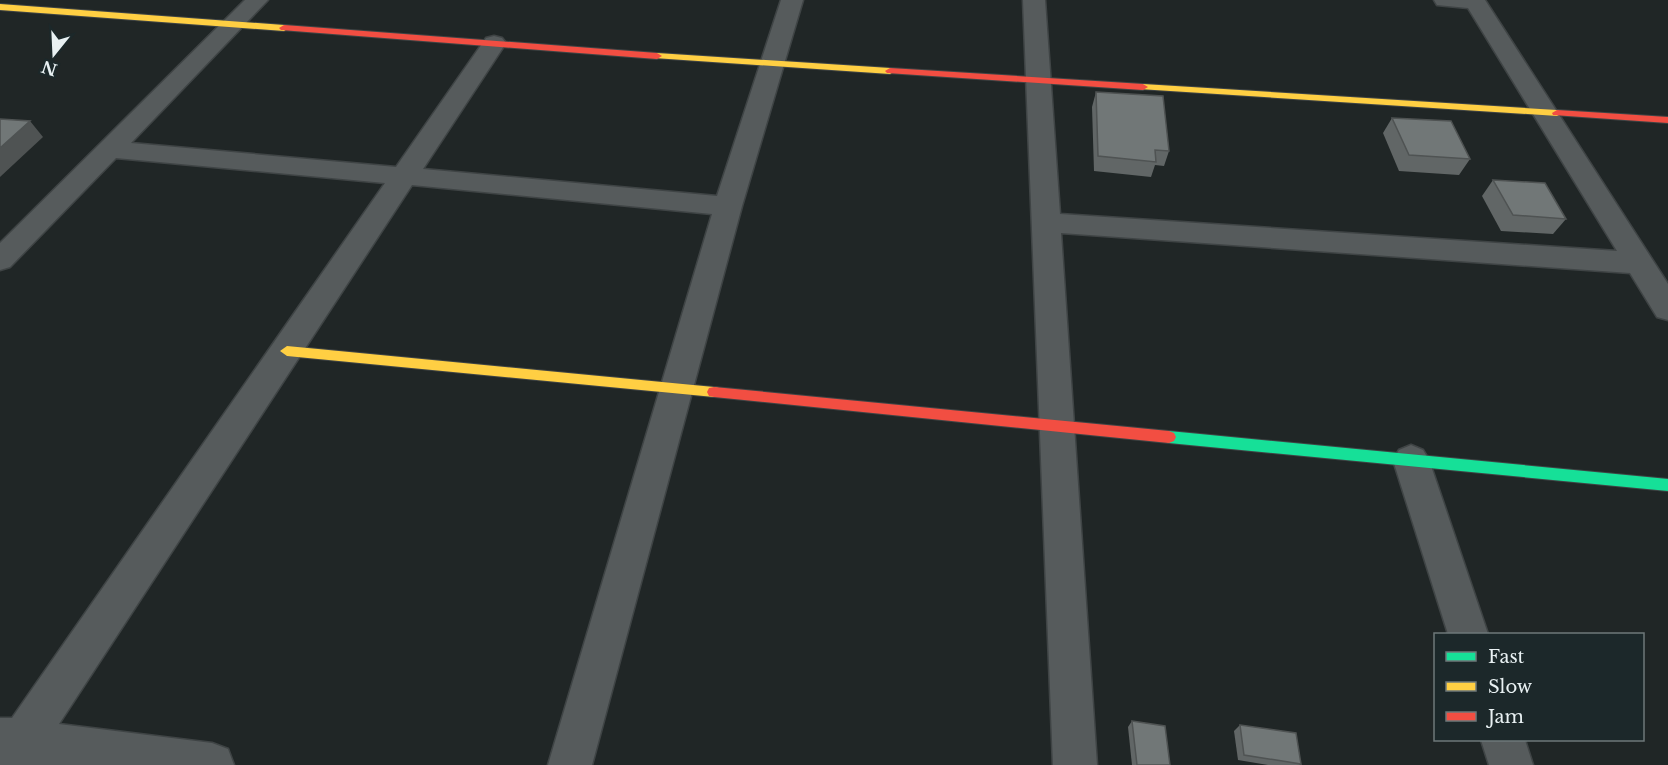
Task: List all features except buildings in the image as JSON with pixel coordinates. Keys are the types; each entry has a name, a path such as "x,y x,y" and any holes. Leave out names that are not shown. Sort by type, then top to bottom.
{"street":[{"path":"0,260 257,0"},
{"path":"570,765 728,206 792,0"},
{"path":"1034,0 1075,765"},
{"path":"1444,0 1475,1 1668,309"},
{"path":"0,7 772,64 1668,120"},
{"path":"9,748 287,351 494,44"},
{"path":"109,149 728,206"},
{"path":"1046,223 1639,263"},
{"path":"287,351 1668,485"},
{"path":"1411,460 1468,633"},
{"path":"1503,741 1511,765"},
{"path":"9,748 212,765"}],"traffic: fast":[{"path":"1169,437 1668,485"}],"traffic: slow":[{"path":"0,7 284,28"},
{"path":"657,56 890,71"},
{"path":"1143,87 1557,113"},
{"path":"287,351 714,392"}],"traffic: jam":[{"path":"284,28 657,56"},
{"path":"890,71 1143,87"},
{"path":"1557,113 1668,120"},
{"path":"714,392 1169,437"}]}
